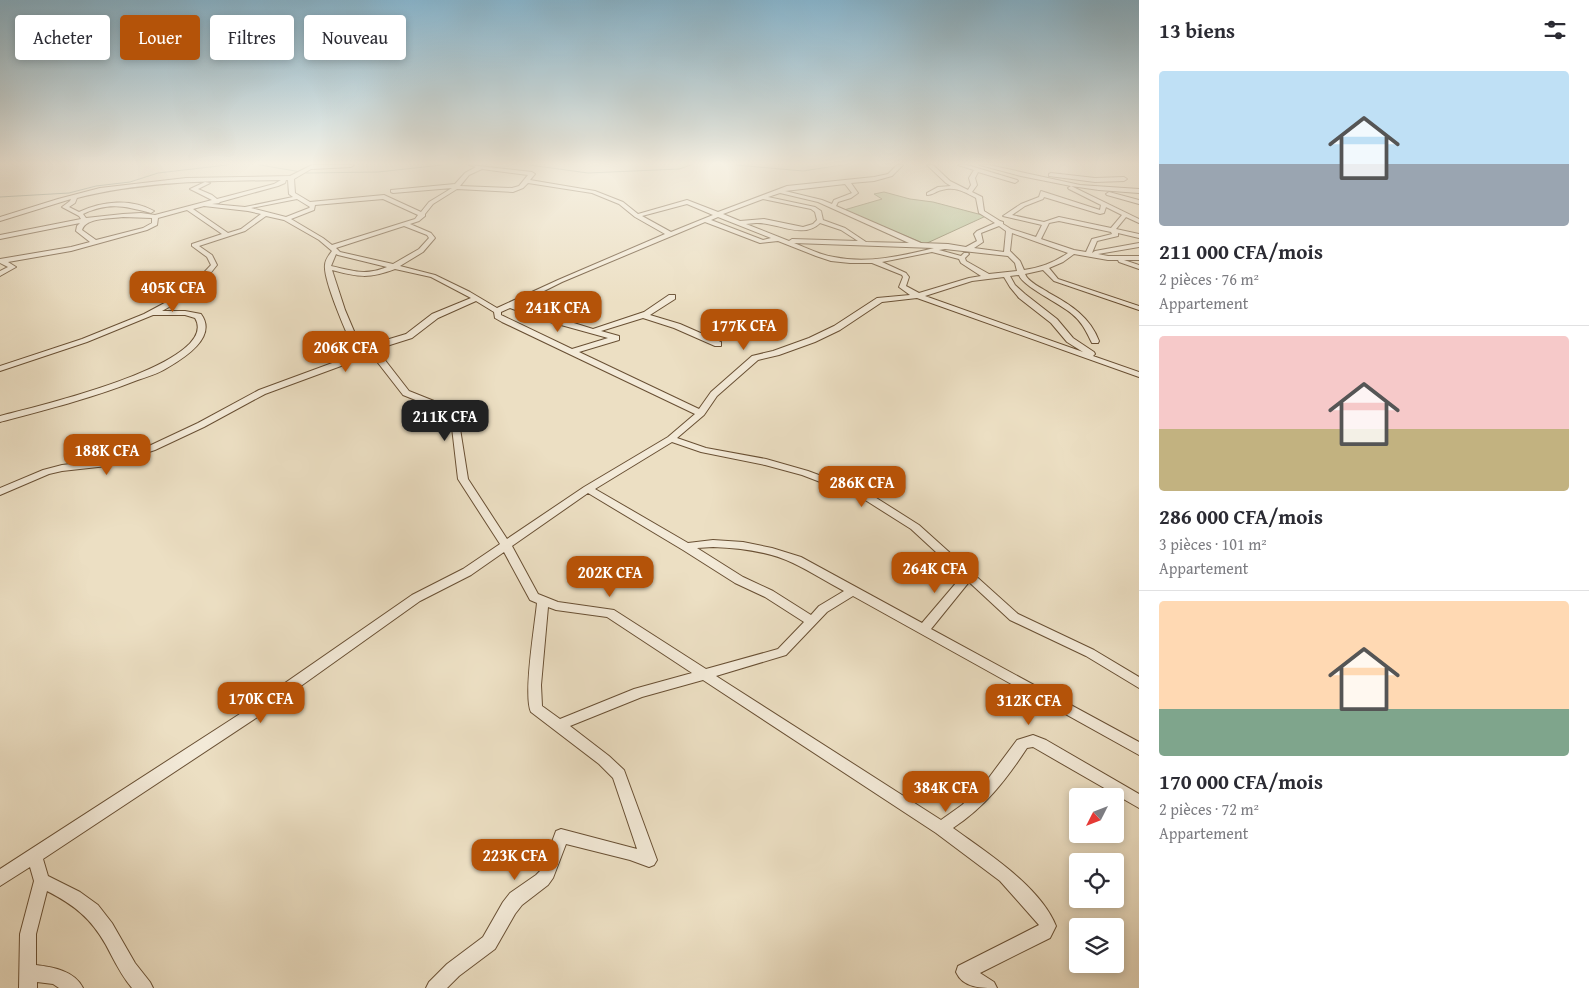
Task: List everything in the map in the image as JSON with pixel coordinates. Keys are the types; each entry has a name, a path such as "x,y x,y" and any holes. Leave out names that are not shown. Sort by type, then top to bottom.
{"street":[{"path":"0,219 27,211"},
{"path":"73,211 86,222"},
{"path":"78,214 85,211"},
{"path":"108,211 131,216"},
{"path":"145,211 158,216"},
{"path":"0,237 86,222 131,216 158,216 180,211"},
{"path":"192,211 227,235"},
{"path":"257,211 286,220 321,238 332,250 391,267 433,276 476,298 497,311 498,316 701,414"},
{"path":"286,220 307,211"},
{"path":"415,211 423,215"},
{"path":"332,250 406,225 423,215 425,211"},
{"path":"631,211 671,235"},
{"path":"637,216 654,211"},
{"path":"711,211 775,239 832,260 872,261 948,246"},
{"path":"497,311 727,211"},
{"path":"817,211 819,221"},
{"path":"843,211 919,245"},
{"path":"981,211 1000,222 1009,230 1073,252 1118,259 1139,258"},
{"path":"1007,216 1014,211"},
{"path":"1117,211 1139,221"},
{"path":"0,369 131,324 182,295 211,270 214,265 212,259 194,245 248,227 266,213"},
{"path":"1113,229 1124,215"},
{"path":"0,261 71,249 145,229 155,224 158,216"},
{"path":"992,217 1007,216 1046,224"},
{"path":"706,220 762,242 775,239 814,243 863,242 890,245 948,246 1008,254 1018,262 1027,282 1060,302 1089,328 1094,342"},
{"path":"1038,239 1049,220 1066,220 1139,236"},
{"path":"728,229 742,223 768,221 803,230 810,228 819,221"},
{"path":"819,221 843,228 863,242"},
{"path":"86,222 80,226 79,231 94,242"},
{"path":"962,258 969,249 980,242 977,234 979,232 1000,222"},
{"path":"328,267 364,276 391,267 421,250 432,238 429,234 406,225"},
{"path":"1086,254 1094,240 1114,236 1116,234 1113,229"},
{"path":"880,260 890,252 887,230"},
{"path":"1008,254 1006,248 1009,230"},
{"path":"906,245 962,258 967,266 988,276"},
{"path":"1086,254 1139,245"},
{"path":"332,250 328,267 346,321 365,352 378,357 406,392 446,409 455,418 463,479 507,547 532,593 543,601 556,606 610,612 941,828 1006,876 1043,916 1048,926 1044,932 964,972 988,988"},
{"path":"0,878 251,714 416,598 467,572 507,547 588,489 670,439 701,414 714,394 754,358 776,353 812,340 837,328 880,300 918,296 965,280 1044,268 1061,261 1073,252"},
{"path":"1118,259 1139,267"},
{"path":"0,261 13,267 0,274"},
{"path":"872,261 904,274 906,276 902,287 918,296 1139,376"},
{"path":"1044,268 1056,280 1139,308"},
{"path":"1006,274 1012,286 1054,321 1070,340 1106,364"},
{"path":"594,331 643,315 672,297"},
{"path":"0,492 46,472 62,468 107,463 152,448 202,426 262,392 409,336 435,316 476,298"},
{"path":"509,305 546,318 616,338 570,352"},
{"path":"0,420 112,387 157,370 192,348 202,331 203,325 198,316 185,313 151,313"},
{"path":"643,315 677,326 718,344"},
{"path":"670,439 704,450 805,473 866,496 915,527 1014,617 1076,646 1139,682"},
{"path":"588,489 739,580 769,594 812,621"},
{"path":"687,547 708,542 782,553 1139,749"},
{"path":"923,630 968,576"},
{"path":"558,725 618,700 704,673 782,652 829,604 853,591"},
{"path":"435,988 453,970 489,943 494,937 508,908 516,899 542,880 548,873 561,836 622,851 649,860 619,774 604,760 536,708 535,685 543,601"},
{"path":"941,828 984,797 1001,777 1022,744 1028,741 1041,744 1139,802"},
{"path":"34,855 42,880 27,939 26,960 29,981 56,976 74,988"},
{"path":"42,880 65,892 92,911 131,976 144,988"}],"green space":[{"path":"847,211 967,211 986,216 925,244"}]}
